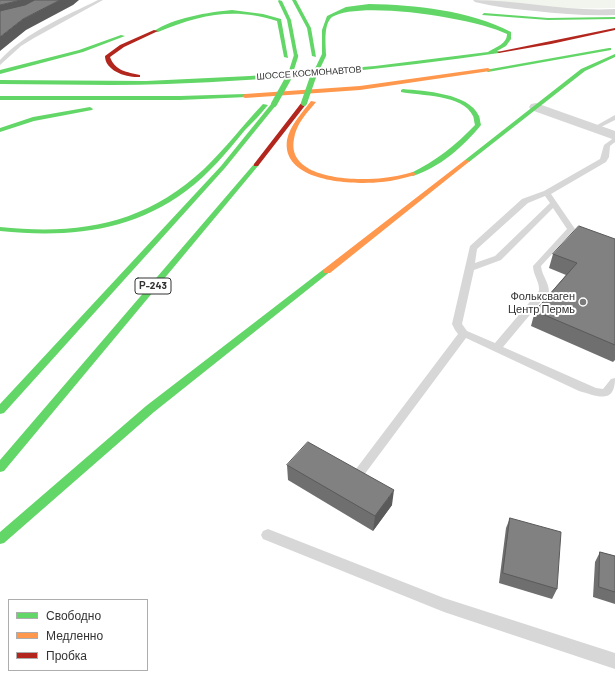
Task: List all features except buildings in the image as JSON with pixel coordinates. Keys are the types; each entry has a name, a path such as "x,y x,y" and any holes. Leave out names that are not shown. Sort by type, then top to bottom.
{"main road":[{"path":"0,229 14,232 59,234 95,229 130,219 170,198 197,179 270,105 289,78 296,56 292,29 280,0"},
{"path":"294,0 309,28 319,55"},
{"path":"405,0 450,9 517,17 548,19 615,18"},
{"path":"0,72 81,51 216,3"},
{"path":"319,55 325,24 328,18 341,9 370,5 414,9 475,19 503,27 509,32 510,37 508,42 490,53"},
{"path":"165,82 116,71 109,66 107,57 126,44 160,28 196,15 229,9 261,12 279,20 282,28 289,78"},
{"name":"ШОССЕ КОСМОНАВТОВ","path":"0,82 165,82 376,68 490,53 596,34 615,29"},
{"name":"ШОССЕ КОСМОНАВТОВ","path":"0,98 180,99 267,96 360,88 504,68 615,48"},
{"name":"Р-243","path":"0,468 256,166 308,102 319,55"},
{"path":"0,539 150,409 583,70 615,55"},
{"path":"308,102 292,136 290,149 296,163 313,173 339,180 373,181 398,179 420,171 437,162 467,138 478,125 478,115 469,106 457,100 421,92 360,88"},
{"path":"0,130 41,117 180,99"},
{"name":"Р-243","path":"0,410 223,167 270,105"}],"street":[{"path":"478,0 492,4 565,11 615,12"},
{"path":"536,107 595,128 615,138"}],"lane":[{"path":"0,63 5,56 34,36 101,0"},
{"path":"595,128 615,117"},
{"path":"615,138 607,145 603,160 547,193 525,201 473,248 470,268 456,324 464,333 583,388 606,393 615,382"},
{"path":"496,348 544,292 545,287 537,266 574,230 547,193"},
{"path":"470,268 498,258 554,203"},
{"path":"360,472 464,333"},
{"path":"268,535 444,605 615,661"}],"shaded area":[{"path":"479,0 615,0 615,8 555,9"}],"traffic: fast":[{"path":"294,0 309,28 314,56"},
{"path":"280,1 289,20 296,56"},
{"path":"324,55 324,30 329,17 338,11 347,8 369,5 410,8 457,15 479,20 496,26 509,33 509,39 504,45 490,53"},
{"path":"156,31 202,15 232,12 247,12 263,15 279,20 286,57"},
{"path":"484,14 548,19 615,18"},
{"path":"0,72 81,51 123,36"},
{"path":"488,70 609,49"},
{"path":"0,82 146,83 250,78 333,72 499,52"},
{"path":"304,103 313,77 324,55"},
{"path":"467,161 583,70 615,55"},
{"path":"274,104 289,78 296,56"},
{"path":"403,91 436,95 460,102 469,107 476,115 478,125 464,140 448,153 432,165 413,174"},
{"path":"0,98 180,98 245,96"},
{"path":"0,410 223,167 274,104"},
{"path":"0,229 28,232 84,230 110,225 136,216 160,205 184,190 206,171 265,105"},
{"path":"0,130 33,119 90,109"},
{"path":"0,468 256,165"},
{"path":"0,539 150,409 327,271"}],"traffic: slow":[{"path":"245,96 360,88 488,70"},
{"path":"313,102 295,127 292,133 290,145 294,159 305,169 321,176 341,180 362,181 400,178 413,174"},
{"path":"327,271 467,161"}],"traffic: jam":[{"path":"499,52 551,43 615,29"},
{"path":"138,76 123,73 115,69 107,57 122,46 156,31"},
{"path":"256,165 304,103"}],"place":[{"name":"Фольксваген Центр Пермь","path":"583,302"}]}
